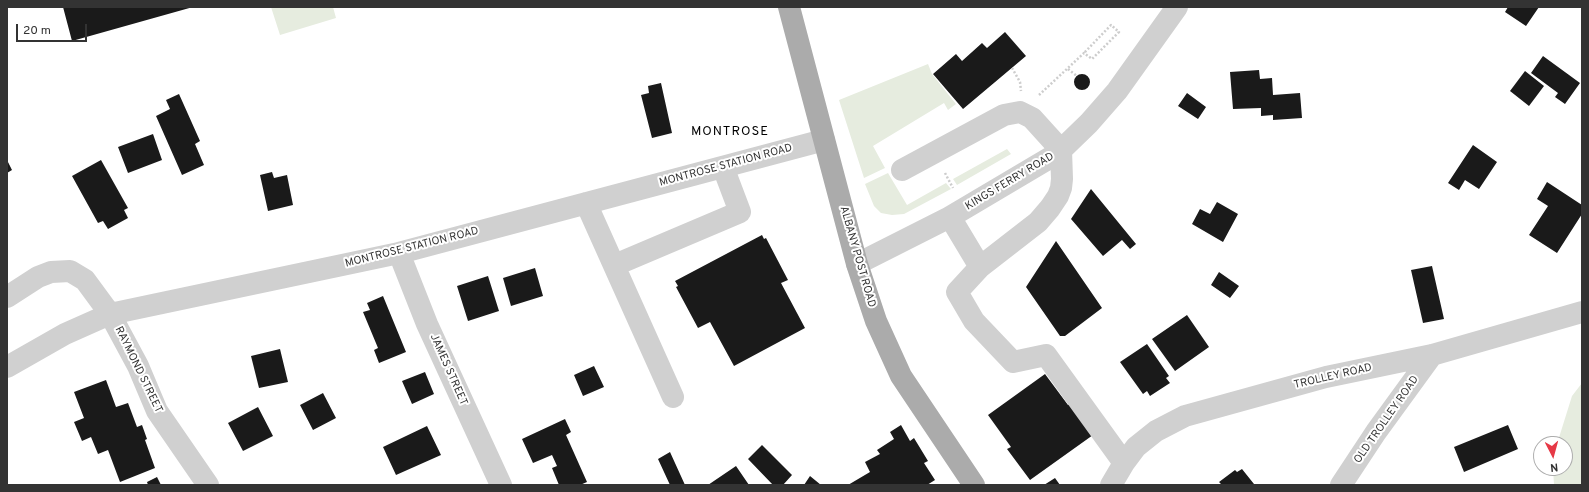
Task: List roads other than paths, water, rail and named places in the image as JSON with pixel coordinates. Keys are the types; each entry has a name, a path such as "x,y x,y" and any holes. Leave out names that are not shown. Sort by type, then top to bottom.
{"main road":[{"name":"ALBANY POST ROAD","path":"789,7 857,264 876,321 901,376 974,485"}],"street":[{"name":"KINGS FERRY ROAD","path":"857,264 950,217 1062,150 1089,123 1117,91 1177,7"},
{"path":"902,170 1004,115 1020,112 1032,118 1062,150 1061,188 1058,196 1050,208 1038,222 980,267 957,292 974,321 1013,362 1046,356 1124,463"},
{"name":"MONTROSE STATION ROAD","path":"7,367 65,334 110,314 399,253 824,140"},
{"path":"615,265 740,212 723,167"},
{"path":"586,203 673,397"},
{"path":"950,217 980,267"},
{"name":"JAMES STREET","path":"399,253 427,324 501,485"},
{"name":"RAYMOND STREET","path":"7,297 38,277 51,272 70,271 85,280 110,314 138,366 157,411 208,485"},
{"name":"TROLLEY ROAD","path":"1111,485 1124,463 1136,447 1156,431 1185,416 1326,377 1432,355 1582,312"},
{"name":"OLD TROLLEY ROAD","path":"1341,485 1376,432 1432,355"}],"district":[{"name":"MONTROSE","path":"730,132"}]}
